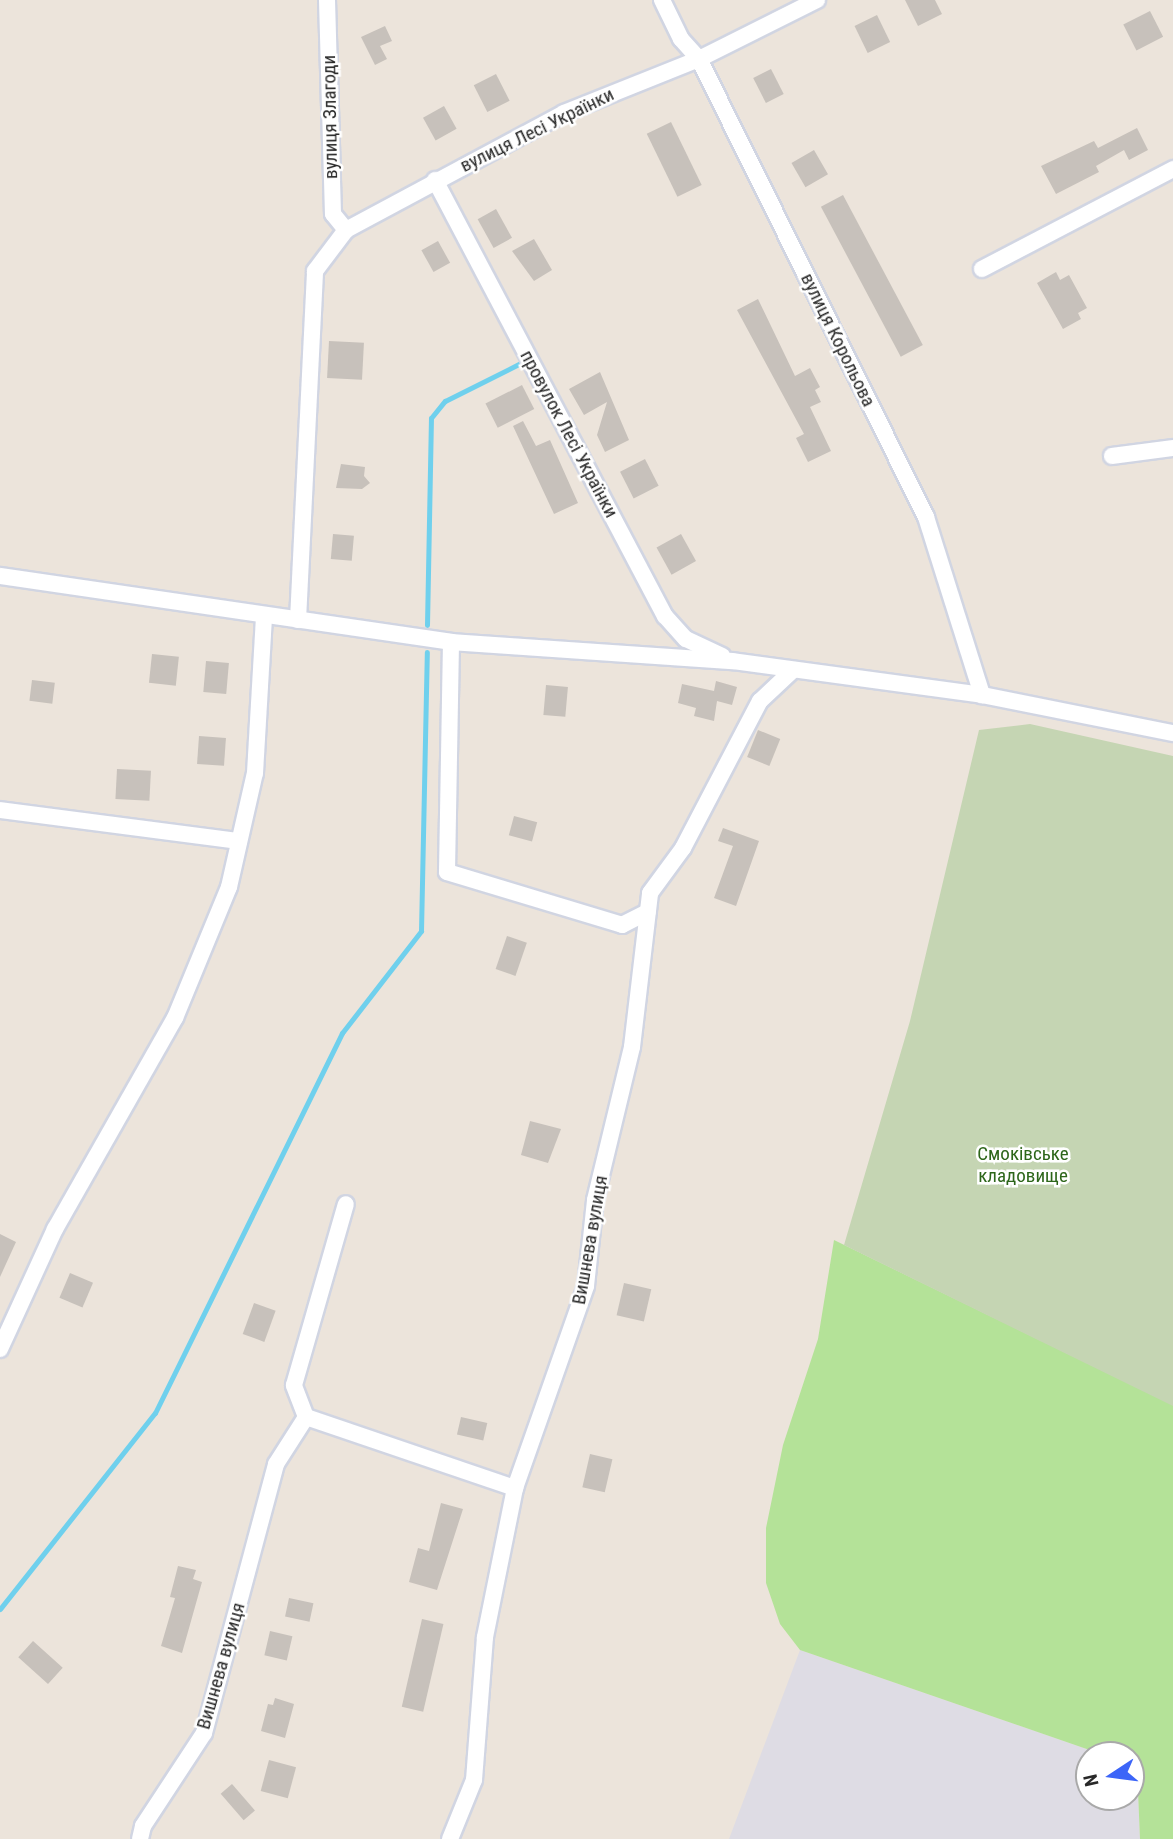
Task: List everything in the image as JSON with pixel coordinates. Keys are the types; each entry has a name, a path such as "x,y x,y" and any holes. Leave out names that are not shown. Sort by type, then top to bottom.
{"street":[{"name":"вулиця Злагоди","path":"327,0 333,214 346,230"},
{"name":"вулиця Корольова","path":"662,0 681,39 699,59 926,517 982,695"},
{"name":"вулиця Лесі Українки","path":"298,620 315,271 346,230 564,113 699,59 817,0"},
{"path":"982,269 1173,169"},
{"name":"провулок Лесі Українки","path":"435,180 665,616 686,639 732,661"},
{"path":"1112,456 1173,448"},
{"path":"2,582 451,642 732,661 982,695 1173,733"},
{"path":"0,1349 55,1229 175,1018 229,887 255,774 264,615"},
{"path":"451,642 447,872 622,925 648,912"},
{"name":"Вишнева вулиця","path":"450,1839 474,1780 485,1637 515,1488 586,1286 595,1200 632,1047 650,893 683,848 760,701 793,670"},
{"path":"0,810 239,841"},
{"path":"346,1204 294,1385 306,1417 515,1488"},
{"name":"Вишнева вулиця","path":"140,1839 143,1826 204,1733 276,1464 306,1417"}],"shaded area":[{"path":"800,1650 1075,1745 1075,1811 1139,1811 1140,1839 729,1839"}],"green space":[{"name":"Смоківське кладовище","path":"1030,724 1173,756 1173,1406 844,1245 910,1021 979,730"},
{"path":"834,1240 1173,1405 1173,1839 1140,1839 1139,1811 1145,1811 1145,1741 1075,1741 1075,1745 800,1650 780,1624 766,1583 766,1528 783,1445 818,1339"}],"building":[{"path":"905,0 935,0 942,14 918,26"},
{"path":"1150,11 1163,37 1136,50 1123,25"},
{"path":"877,15 890,42 868,53 855,26"},
{"path":"385,26 392,41 380,46 387,59 375,65 361,37"},
{"path":"771,69 784,94 766,103 753,78"},
{"path":"496,74 510,101 487,112 474,85"},
{"path":"444,106 457,129 436,140 423,118"},
{"path":"671,122 702,185 677,197 647,134"},
{"path":"1137,128 1148,150 1129,160 1124,150 1096,166 1099,172 1056,194 1041,166 1094,141 1098,148"},
{"path":"814,150 828,174 805,187 791,163"},
{"path":"843,195 923,345 901,357 821,207"},
{"path":"496,209 512,238 494,248 478,219"},
{"path":"534,239 552,270 534,281 512,251"},
{"path":"438,241 450,263 434,272 421,250"},
{"path":"1056,272 1060,280 1069,275 1087,308 1078,313 1081,319 1063,329 1037,283"},
{"path":"758,299 795,376 810,368 820,387 815,390 821,402 810,407 831,451 808,462 796,438 804,434 737,310"},
{"path":"329,341 364,343 362,380 327,378"},
{"path":"600,372 629,440 605,452 597,435 607,402 584,415 569,389"},
{"path":"522,385 534,409 498,428 485,404"},
{"path":"523,421 536,446 550,440 578,503 554,514 513,426"},
{"path":"645,459 659,486 634,498 620,472"},
{"path":"341,464 365,467 364,476 370,483 362,489 336,488"},
{"path":"333,534 354,536 352,561 331,559"},
{"path":"681,534 696,561 672,575 657,548"},
{"path":"152,654 179,657 176,686 149,683"},
{"path":"206,661 229,663 226,694 203,692"},
{"path":"32,680 55,683 52,704 29,701"},
{"path":"716,681 737,687 732,705 717,701 714,721 694,716 696,708 678,703 682,684 714,691"},
{"path":"546,685 568,687 565,717 543,715"},
{"path":"758,730 780,739 769,766 747,757"},
{"path":"199,736 226,738 224,766 197,764"},
{"path":"117,769 151,771 149,801 115,799"},
{"path":"514,816 537,822 532,842 509,835"},
{"path":"723,828 759,841 736,906 714,898 733,846 718,841"},
{"path":"507,936 527,943 515,976 496,969"},
{"path":"530,1121 561,1129 548,1163 521,1155"},
{"path":"0,1234 16,1242 0,1277"},
{"path":"70,1273 93,1283 82,1308 59,1298"},
{"path":"624,1283 651,1289 644,1321 617,1315"},
{"path":"254,1303 276,1311 264,1342 243,1334"},
{"path":"461,1417 487,1423 483,1441 457,1435"},
{"path":"590,1454 612,1459 605,1492 582,1487"},
{"path":"441,1503 463,1509 437,1590 409,1582 418,1548 429,1551"},
{"path":"178,1566 196,1570 193,1579 202,1582 182,1653 161,1646 175,1598 170,1597"},
{"path":"289,1598 313,1603 310,1622 285,1617"},
{"path":"422,1619 443,1624 423,1712 402,1707"},
{"path":"270,1631 292,1636 287,1661 264,1655"},
{"path":"33,1641 63,1668 48,1684 18,1657"},
{"path":"275,1698 294,1704 285,1738 261,1731 268,1704 273,1705"},
{"path":"269,1760 296,1767 288,1798 261,1791"},
{"path":"232,1784 255,1810 244,1820 221,1794"}],"waterway":[{"path":"427,625 431,418 445,401 519,364"},
{"path":"0,1609 155,1413 342,1033 421,931 427,652"}]}
